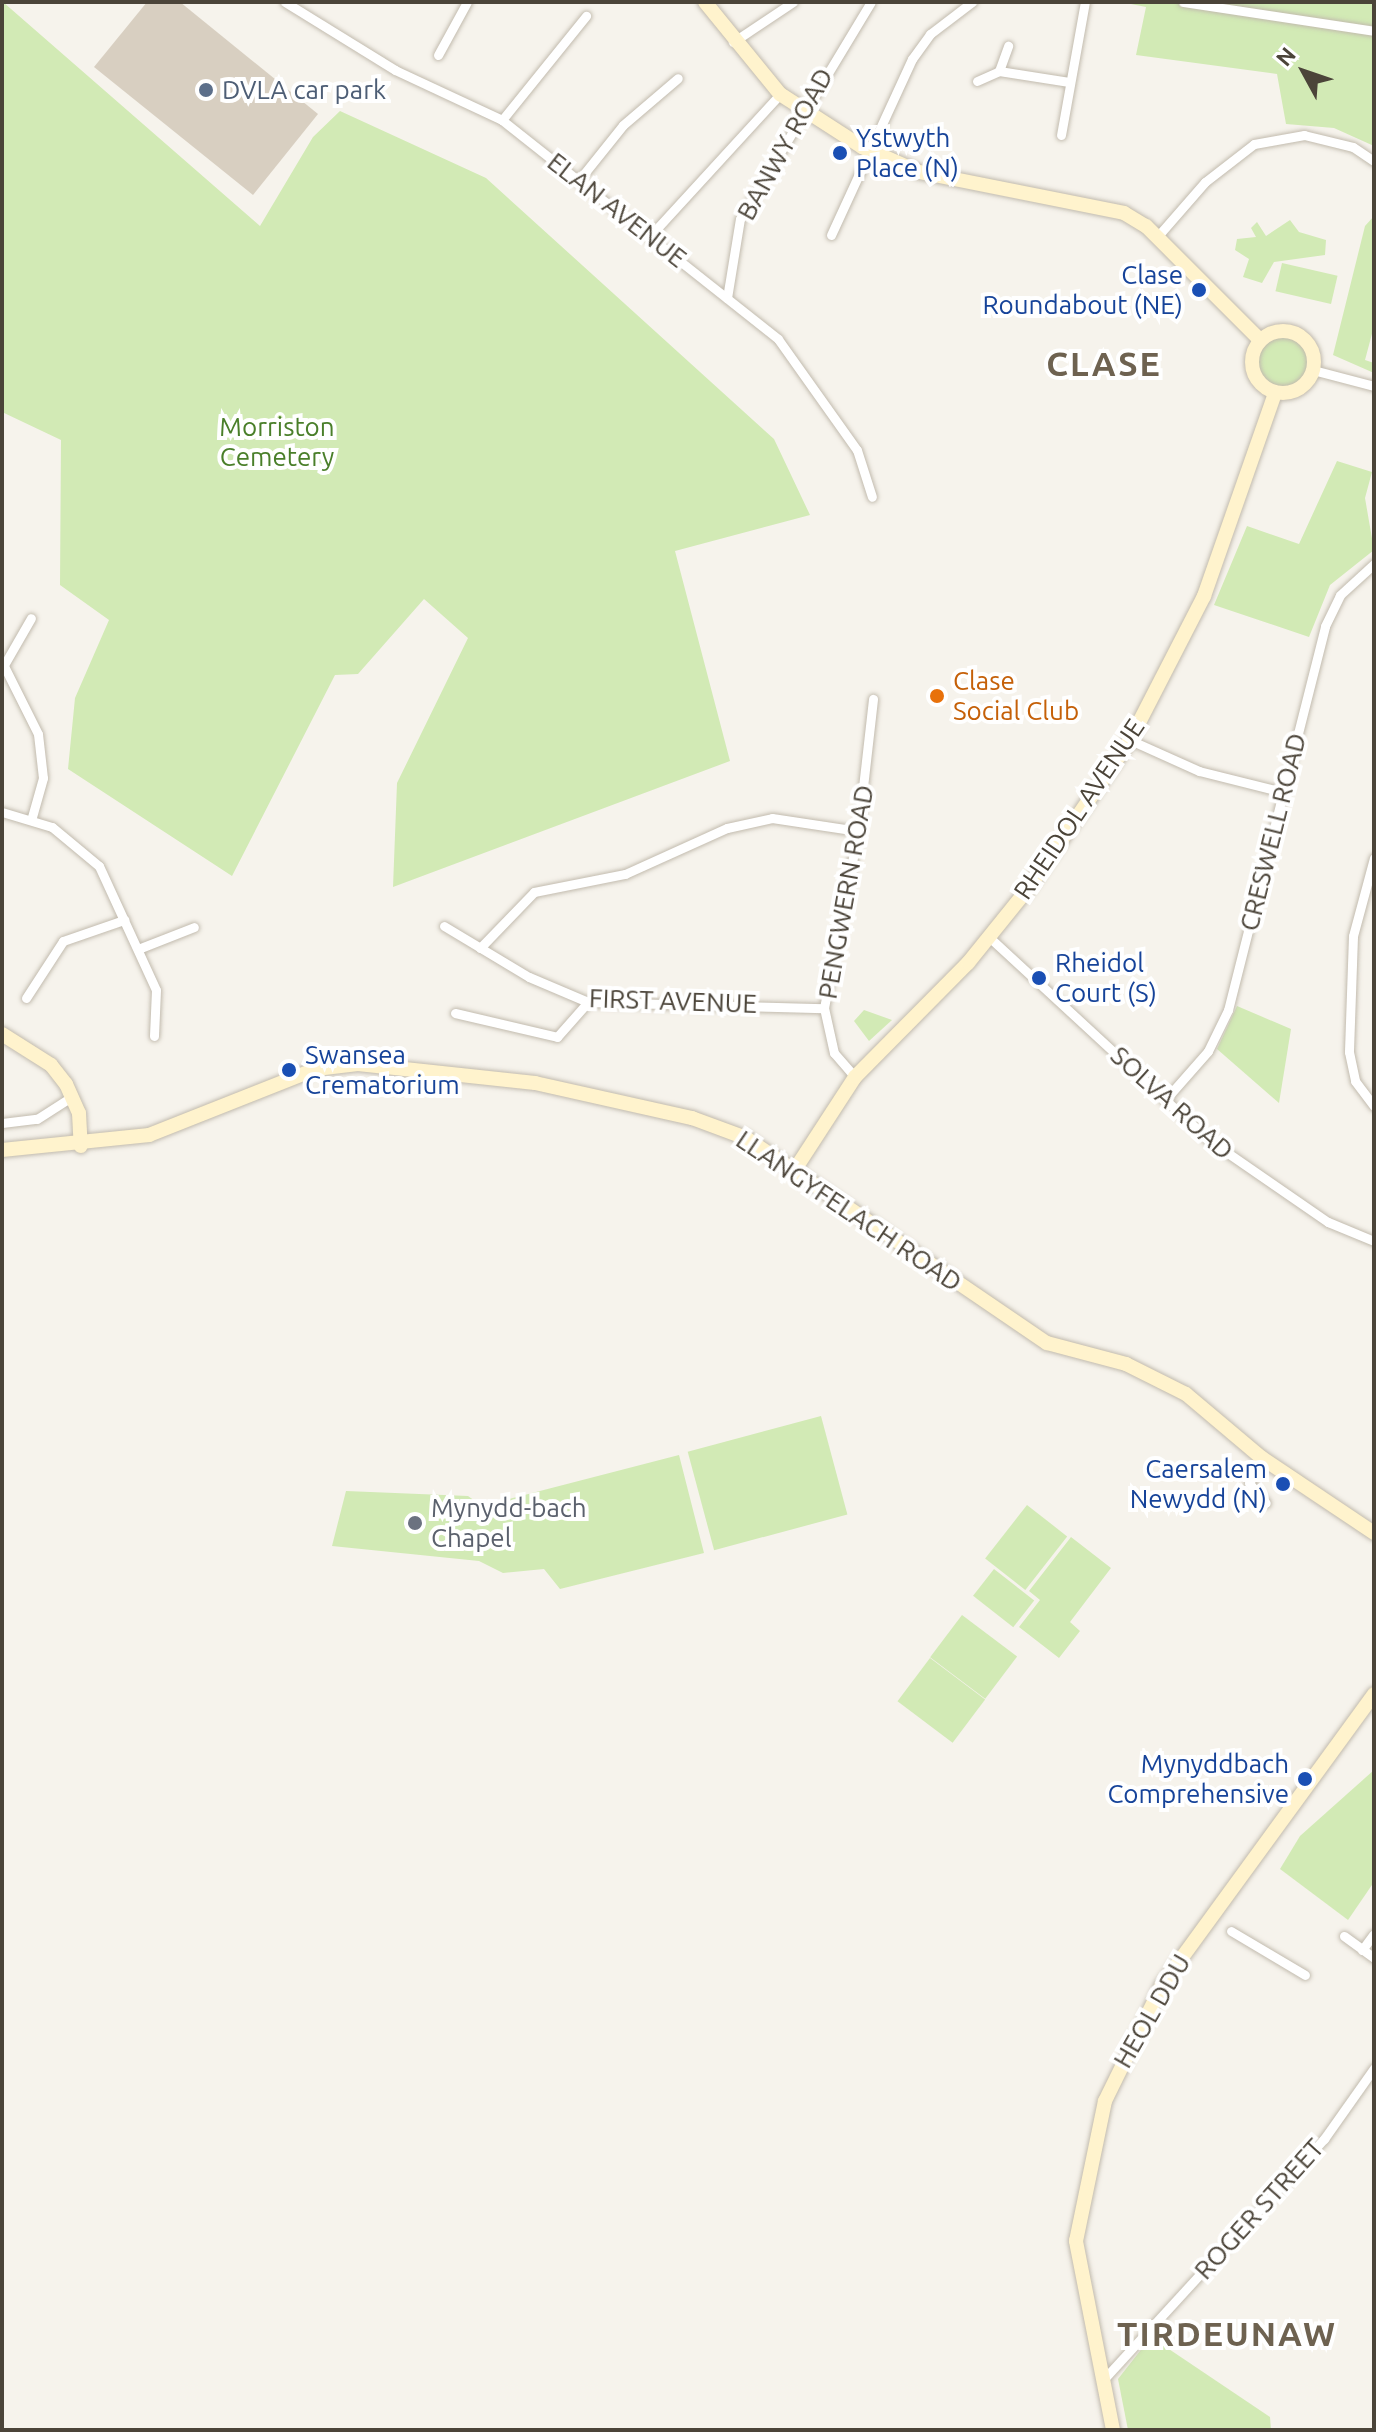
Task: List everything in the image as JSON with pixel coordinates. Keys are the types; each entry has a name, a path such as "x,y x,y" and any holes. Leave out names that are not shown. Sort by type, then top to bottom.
{"street":[{"name":"ELAN AVENUE","path":"285,2 395,70 502,120 778,339 829,403 857,450 872,497"},
{"path":"438,55 467,2"},
{"path":"705,2 733,42 780,94 871,151 919,172 1103,204 1157,237 1260,340"},
{"path":"733,42 793,2"},
{"name":"BANWY ROAD","path":"727,298 740,219 871,2"},
{"path":"831,235 912,59 930,34 972,2"},
{"path":"1061,135 1085,2"},
{"path":"1183,2 1374,31"},
{"path":"502,120 586,16"},
{"path":"999,71 1008,46"},
{"path":"977,81 999,71 1069,82"},
{"path":"579,180 623,125 678,78"},
{"path":"650,236 780,94"},
{"path":"1157,237 1205,182 1254,144 1304,135 1353,147 1374,161"},
{"path":"1294,333 1311,349 1313,370 1301,387 1275,393 1252,369 1260,340 1294,333"},
{"path":"1313,370 1374,386"},
{"name":"RHEIDOL AVENUE","path":"794,1171 855,1077 989,937 1130,740 1204,596 1275,393"},
{"name":"CRESWELL ROAD","path":"1165,1100 1208,1051 1228,1010 1325,626 1340,595 1374,564"},
{"path":"31,618 3,664 38,734 43,778 32,817"},
{"name":"PENGWERN ROAD","path":"855,1077 834,1053 824,1008 858,831 873,699"},
{"path":"1130,740 1199,771 1283,792"},
{"path":"2,812 32,817 99,866 138,949 159,1003 154,1036"},
{"path":"480,948 534,892 625,874 727,828 772,818 858,831"},
{"path":"1374,858 1353,936 1349,1052 1355,1081 1374,1106"},
{"path":"26,998 63,941 124,920"},
{"name":"FIRST AVENUE","path":"444,926 480,948 588,1002 824,1008"},
{"path":"138,949 194,927"},
{"name":"SOLVA ROAD","path":"989,937 1165,1100 1267,1183 1374,1241"},
{"path":"455,1013 557,1037 588,1002"},
{"path":"2,1034 51,1065 73,1096 81,1146"},
{"name":"LLANGYFELACH ROAD","path":"2,1150 81,1146 200,1120 316,1069 389,1064 535,1083 692,1118 746,1138 1047,1343 1126,1364 1186,1394 1262,1458 1374,1533"},
{"path":"2,1123 37,1119 73,1096"},
{"path":"1262,1458 1249,1483 1266,1503"},
{"name":"HEOL DDU","path":"1113,2430 1076,2241 1092,2139 1109,2090 1162,1985 1374,1694"},
{"path":"1231,1931 1305,1975"},
{"path":"1362,1950 1373,1935"},
{"path":"1344,1936 1374,1958"},
{"name":"ROGER STREET","path":"1104,2379 1324,2139 1374,2068"}],"green space":[{"name":"Morriston Cemetery","path":"3,2 260,226 313,137 340,111 486,178 774,439 810,515 675,551 730,761 393,887 397,783 468,638 424,599 358,674 335,675 232,876 68,769 75,698 109,620 60,585 61,440 2,412"},
{"path":"1121,2 1374,2 1374,146 1334,128 1286,124 1277,74 1136,55 1146,7"},
{"path":"1374,216 1373,330 1365,360 1374,363 1374,373 1333,355 1365,226"},
{"path":"1290,220 1299,232 1326,240 1325,255 1274,262 1262,283 1243,277 1249,259 1235,250 1237,239 1256,237 1251,228 1257,222 1266,236"},
{"path":"1282,263 1338,276 1331,304 1275,291"},
{"path":"1283,337 1301,344 1308,362 1301,380 1283,387 1265,380 1258,362 1265,344"},
{"path":"1337,461 1372,472 1365,498 1374,550 1330,585 1309,637 1214,605 1247,526 1299,544"},
{"path":"1237,1006 1291,1029 1279,1103 1217,1049"},
{"path":"864,1010 892,1020 869,1041 854,1021"},
{"path":"821,1416 847,1515 714,1550 688,1452"},
{"path":"679,1455 704,1553 560,1589 544,1569 503,1573 479,1561 332,1546 346,1491 468,1496 482,1506"},
{"path":"1027,1505 1067,1536 1025,1590 985,1559"},
{"path":"1071,1537 1111,1568 1070,1622 1080,1631 1059,1658 1019,1627 1040,1600 1029,1591"},
{"path":"994,1569 1034,1600 1013,1627 973,1596"},
{"path":"962,1615 1017,1657 985,1699 930,1657"},
{"path":"930,1658 985,1700 953,1743 898,1701"},
{"path":"1374,1770 1374,1882 1348,1920 1280,1869 1300,1836"},
{"path":"1151,2337 1270,2417 1271,2430 1128,2430 1118,2379"}],"building":[{"name":"DVLA car park","path":"147,2 180,2 318,114 253,195 94,67"}],"place":[{"name":"DVLA car park","path":"206,90"},
{"name":"Ystwyth Place (N)","path":"840,153"},
{"name":"Clase Roundabout (NE)","path":"1199,290"},
{"name":"Clase Social Club","path":"937,696"},
{"name":"Rheidol Court (S)","path":"1039,978"},
{"name":"Swansea Crematorium","path":"289,1070"},
{"name":"Caersalem Newydd (N)","path":"1283,1484"},
{"name":"Mynydd-bach Chapel","path":"415,1523"},
{"name":"Mynyddbach Comprehensive","path":"1305,1779"}],"district":[{"name":"CLASE","path":"1104,364"},
{"name":"TIRDEUNAW","path":"1227,2334"}]}
